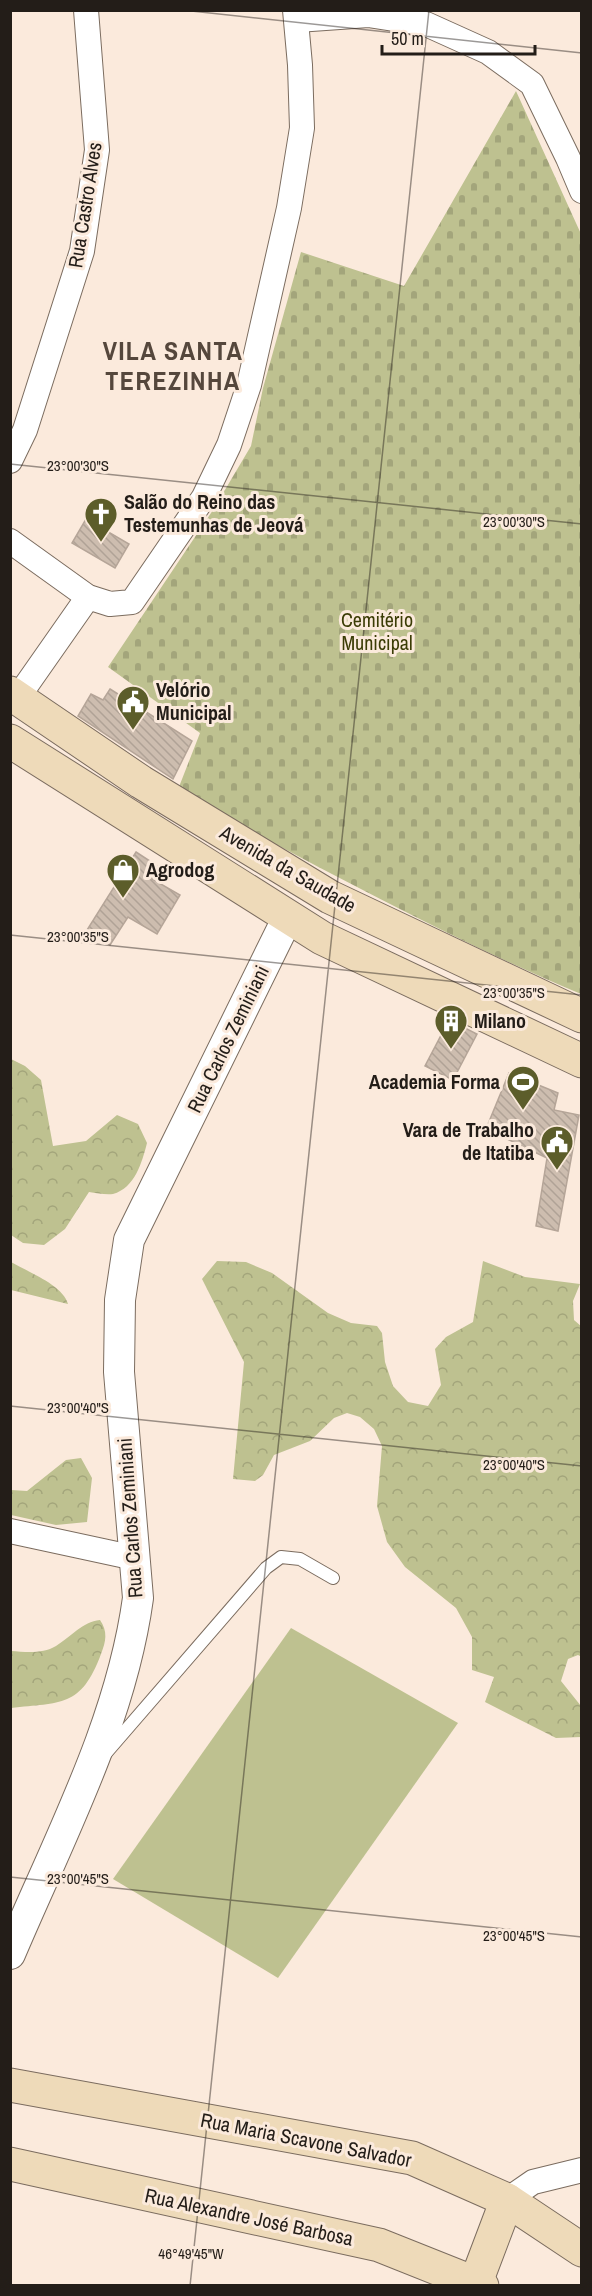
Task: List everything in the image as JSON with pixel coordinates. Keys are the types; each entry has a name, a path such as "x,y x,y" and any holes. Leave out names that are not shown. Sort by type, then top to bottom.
{"main road":[{"name":"Avenida da Saudade","path":"14,695 141,782 330,897 582,1016"},
{"name":"Avenida da Saudade","path":"10,741 322,938 582,1061"},
{"path":"530,1036 543,1029 549,1019 552,1002"},
{"name":"Rua Maria Scavone Salvador","path":"10,2085 411,2158 507,2200 582,2250"},
{"name":"Rua Alexandre José Barbosa","path":"10,2164 379,2245 479,2284"},
{"path":"479,2284 507,2200"}],"street":[{"name":"Rua Castro Alves","path":"10,461 25,430 82,251 97,150 86,10"},
{"path":"10,541 88,597 110,604 132,602 204,497 229,445 249,385 289,208 302,128 296,15 368,15 426,24 488,52 532,84 582,190"},
{"path":"14,695 88,597"},
{"name":"Rua Carlos Zeminiani","path":"10,1954 89,1773 125,1668 134,1632 138,1598 119,1372 120,1300 129,1240 288,917"},
{"path":"10,1531 135,1558"},
{"path":"507,2200 533,2182 582,2170"}],"lane":[{"path":"89,1773 266,1568 281,1557 300,1559 333,1578"}],"green space":[{"name":"Cemitério Municipal","path":"516,91 581,234 581,994 529,972 428,923 177,792 200,733 108,667 213,510 251,446 263,388 301,252 404,286"},
{"path":"11,1059 25,1066 41,1080 53,1146 86,1141 117,1115 138,1124 147,1143 143,1158 127,1186 113,1194 89,1192 65,1229 44,1245 23,1243 11,1235"},
{"path":"217,1261 246,1262 272,1273 328,1313 351,1323 377,1326 382,1333 385,1362 393,1386 408,1402 428,1406 441,1385 435,1349 446,1337 473,1322 483,1261 525,1277 580,1284 573,1301 574,1320 582,1327 582,1657 578,1655 568,1659 561,1681 581,1706 581,1737 556,1738 485,1702 494,1677 472,1670 472,1637 456,1608 405,1567 387,1542 377,1506 382,1446 374,1429 360,1417 347,1413 334,1418 310,1441 274,1455 263,1475 255,1481 233,1479 244,1362 202,1279"},
{"path":"11,1262 52,1285 65,1297 68,1304 11,1290"},
{"path":"81,1458 92,1478 87,1522 56,1525 11,1515 11,1490 27,1491 66,1460"},
{"path":"100,1620 105,1633 103,1649 86,1684 77,1693 56,1703 11,1708 11,1651 34,1652 51,1649 82,1626"},
{"path":"291,1628 458,1723 278,1978 113,1879"}],"building":[{"name":"Salão do Reino das Testemunhas de Jeová","path":"86,519 129,544 115,568 72,543"},
{"name":"Velório Municipal","path":"110,689 192,741 173,779 78,716 91,694 103,700"},
{"name":"Agrodog","path":"136,852 159,867 152,879 180,895 157,934 128,917 110,945 87,930"},
{"name":"Milano","path":"449,1020 477,1034 453,1080 425,1066"},
{"path":"509,1073 558,1093 554,1110 579,1115 558,1231 536,1226 547,1158 486,1129"}],"place":[{"name":"Salão do Reino das Testemunhas de Jeová","path":"101,543"},
{"name":"Velório Municipal","path":"133,731"},
{"name":"Agrodog","path":"123,899"},
{"name":"Milano","path":"451,1050"},
{"name":"Academia Forma","path":"523,1111"},
{"name":"Vara de Trabalho de Itatiba","path":"557,1171"}],"district":[{"name":"VILA SANTA TEREZINHA","path":"173,366"}]}
